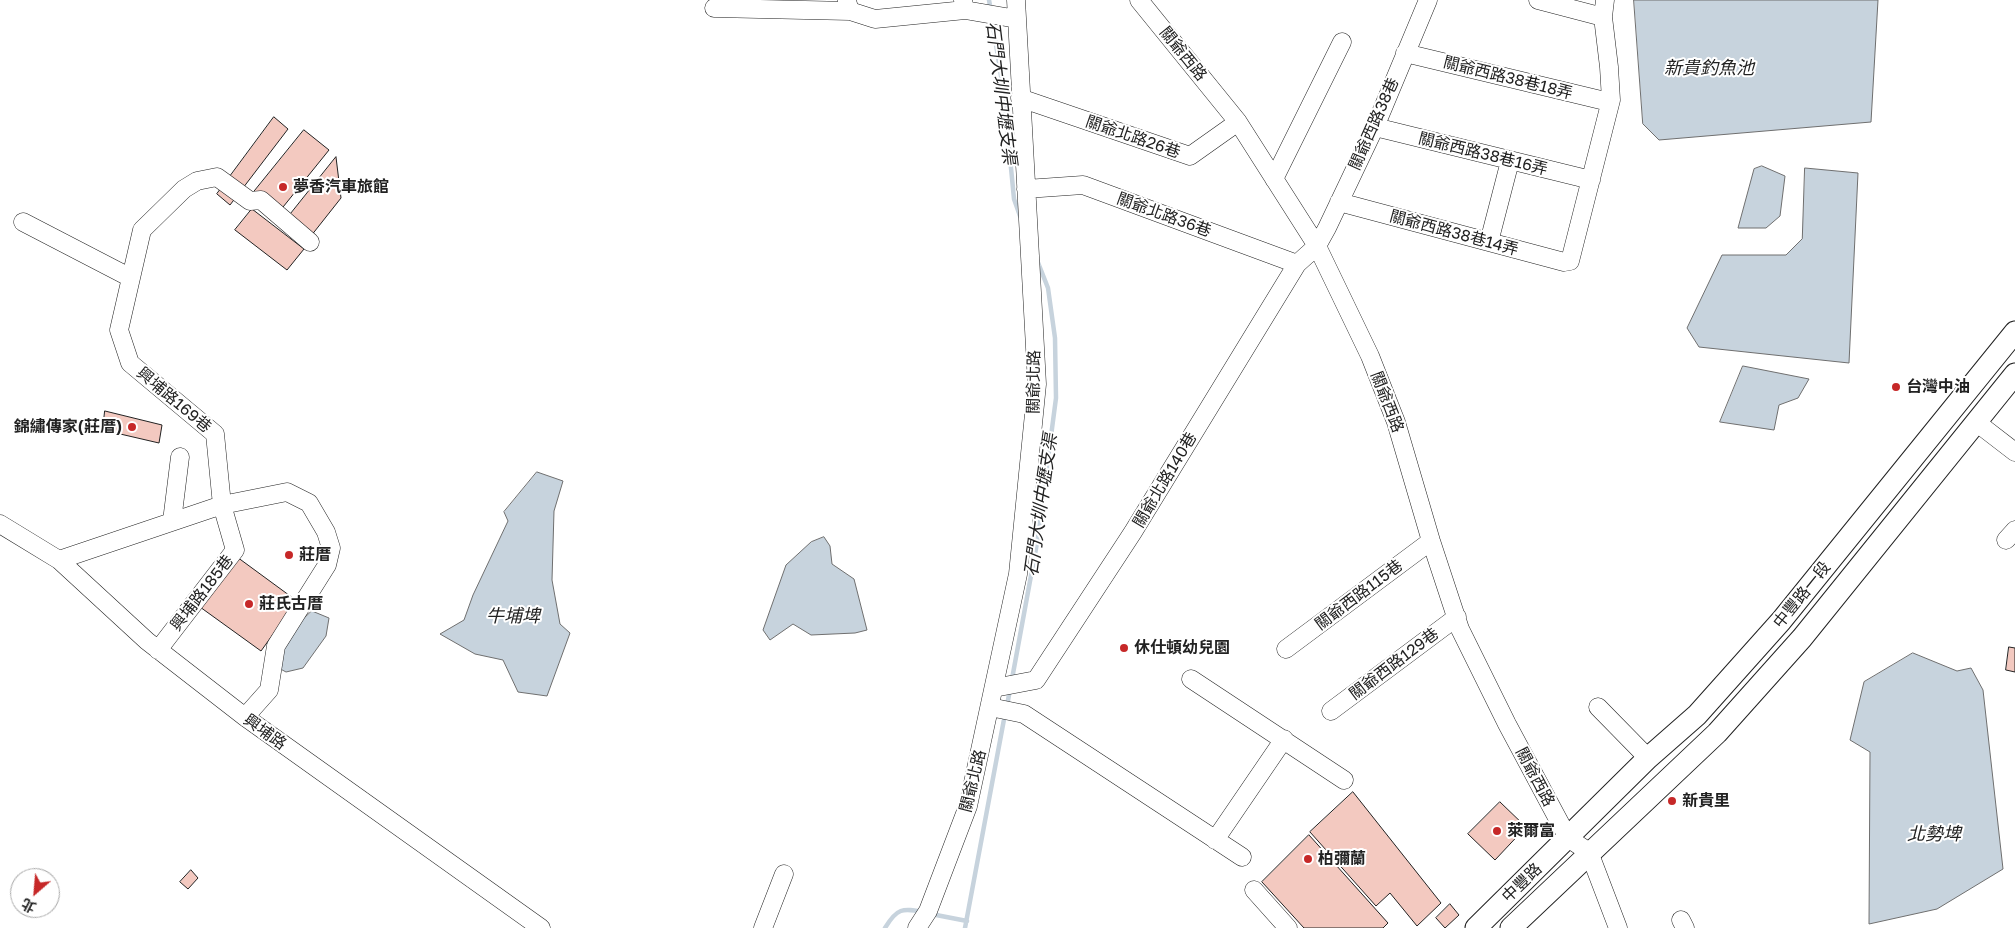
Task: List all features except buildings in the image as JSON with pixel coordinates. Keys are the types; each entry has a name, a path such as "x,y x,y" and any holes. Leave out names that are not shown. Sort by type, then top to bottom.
{"main road":[{"name":"中豐路一段","path":"1568,838 1648,758 1697,714 1781,621 2015,332"},
{"name":"中豐路一段","path":"1589,852 1642,805 1717,733 1802,638 2015,374"},
{"name":"中豐路","path":"1476,928 1568,838"},
{"name":"中豐路","path":"1511,928 1589,852"}],"street":[{"name":"關爺北路","path":"917,928 928,912 968,806 1018,574 1038,384 1020,98 1016,0"},
{"name":"關爺西路","path":"1139,0 1238,122 1318,246 1370,356 1396,422 1431,541 1460,629 1507,724 1568,838"},
{"name":"關爺西路38巷","path":"1318,246 1375,127 1428,0"},
{"path":"1538,0 1604,8 1610,67 1611,100 1591,180"},
{"path":"714,8 848,6 875,18 964,5 1017,19"},
{"path":"1274,179 1342,42"},
{"name":"關爺西路38巷18弄","path":"1405,52 1605,101 1611,100"},
{"name":"關爺北路26巷","path":"1020,98 1190,156 1238,122"},
{"name":"關爺西路38巷16弄","path":"1375,127 1591,180"},
{"path":"1488,242 1510,161"},
{"name":"興埔路169巷","path":"222,504 215,434 130,363 119,330 142,230 184,189 197,181 217,177 250,201 261,200 310,242"},
{"name":"關爺西路38巷14弄","path":"1339,202 1564,262 1570,261 1591,180"},
{"name":"關爺北路36巷","path":"1026,189 1083,185 1297,264"},
{"path":"24,222 131,278"},
{"name":"關爺北路140巷","path":"994,688 1036,680 1133,532 1297,264 1318,246"},
{"path":"1976,422 2015,452"},
{"path":"172,521 180,457"},
{"path":"59,560 222,504 286,492 309,503 326,532 331,548 327,565 276,646 269,690 245,717"},
{"name":"興埔路185巷","path":"158,650 235,550 222,504"},
{"name":"興埔路","path":"0,524 59,560 158,650 245,717 541,928"},
{"name":"關爺西路115巷","path":"1286,650 1431,541"},
{"name":"關爺西路129巷","path":"1331,711 1457,617"},
{"path":"1191,679 1344,780"},
{"path":"990,707 1024,714 1242,857"},
{"path":"1598,707 1648,758"},
{"path":"1215,840 1284,739"},
{"path":"1568,838 1589,852 1618,928"},
{"path":"763,928 784,874"},
{"path":"1254,890 1288,928"}],"water":[{"name":"新貴釣魚池","path":"1634,0 1878,0 1871,122 1659,140 1643,124"},
{"path":"1762,166 1785,176 1780,216 1766,228 1738,228 1754,169"},
{"path":"1805,168 1858,173 1849,363 1699,347 1687,328 1722,255 1786,255 1802,239"},
{"path":"1743,366 1809,379 1798,398 1779,405 1774,430 1720,422"},
{"name":"牛埔埤","path":"537,472 563,481 554,511 552,580 560,624 570,633 547,696 518,692 503,660 475,654 440,634 464,620 473,595 508,521 504,512"},
{"path":"824,537 830,546 832,564 854,579 867,630 855,633 811,635 793,624 770,640 763,630 786,565 811,542"},
{"path":"312,611 329,618 326,636 303,668 286,672 275,666 297,625"},
{"name":"北勢埤","path":"1913,653 1957,671 1971,668 1983,690 2003,869 1937,909 1869,924 1870,752 1850,740 1864,682"}],"waterway":[{"name":"石門大圳中壢支渠","path":"989,0 991,11"},
{"name":"石門大圳中壢支渠","path":"992,19 1004,95 1014,199 1020,216"},
{"name":"石門大圳中壢支渠","path":"1012,679 1037,543 1056,398 1055,338 1048,288 1037,260"},
{"name":"石門大圳中壢支渠","path":"1007,706 1010,689"},
{"name":"石門大圳中壢支渠","path":"965,928 1005,714"},
{"name":"石門大圳中壢支渠","path":"885,928 893,916 901,911 924,912"},
{"name":"石門大圳中壢支渠","path":"931,914 967,921"}],"place":[{"name":"夢香汽車旅館","path":"283,187"},
{"name":"台灣中油","path":"1896,387"},
{"name":"錦繡傳家(莊厝)","path":"132,427"},
{"name":"莊厝","path":"289,555"},
{"name":"莊氏古厝","path":"249,604"},
{"name":"休仕頓幼兒園","path":"1124,648"},
{"name":"新貴里","path":"1672,801"},
{"name":"萊爾富","path":"1497,831"},
{"name":"柏彌蘭","path":"1308,859"}]}
